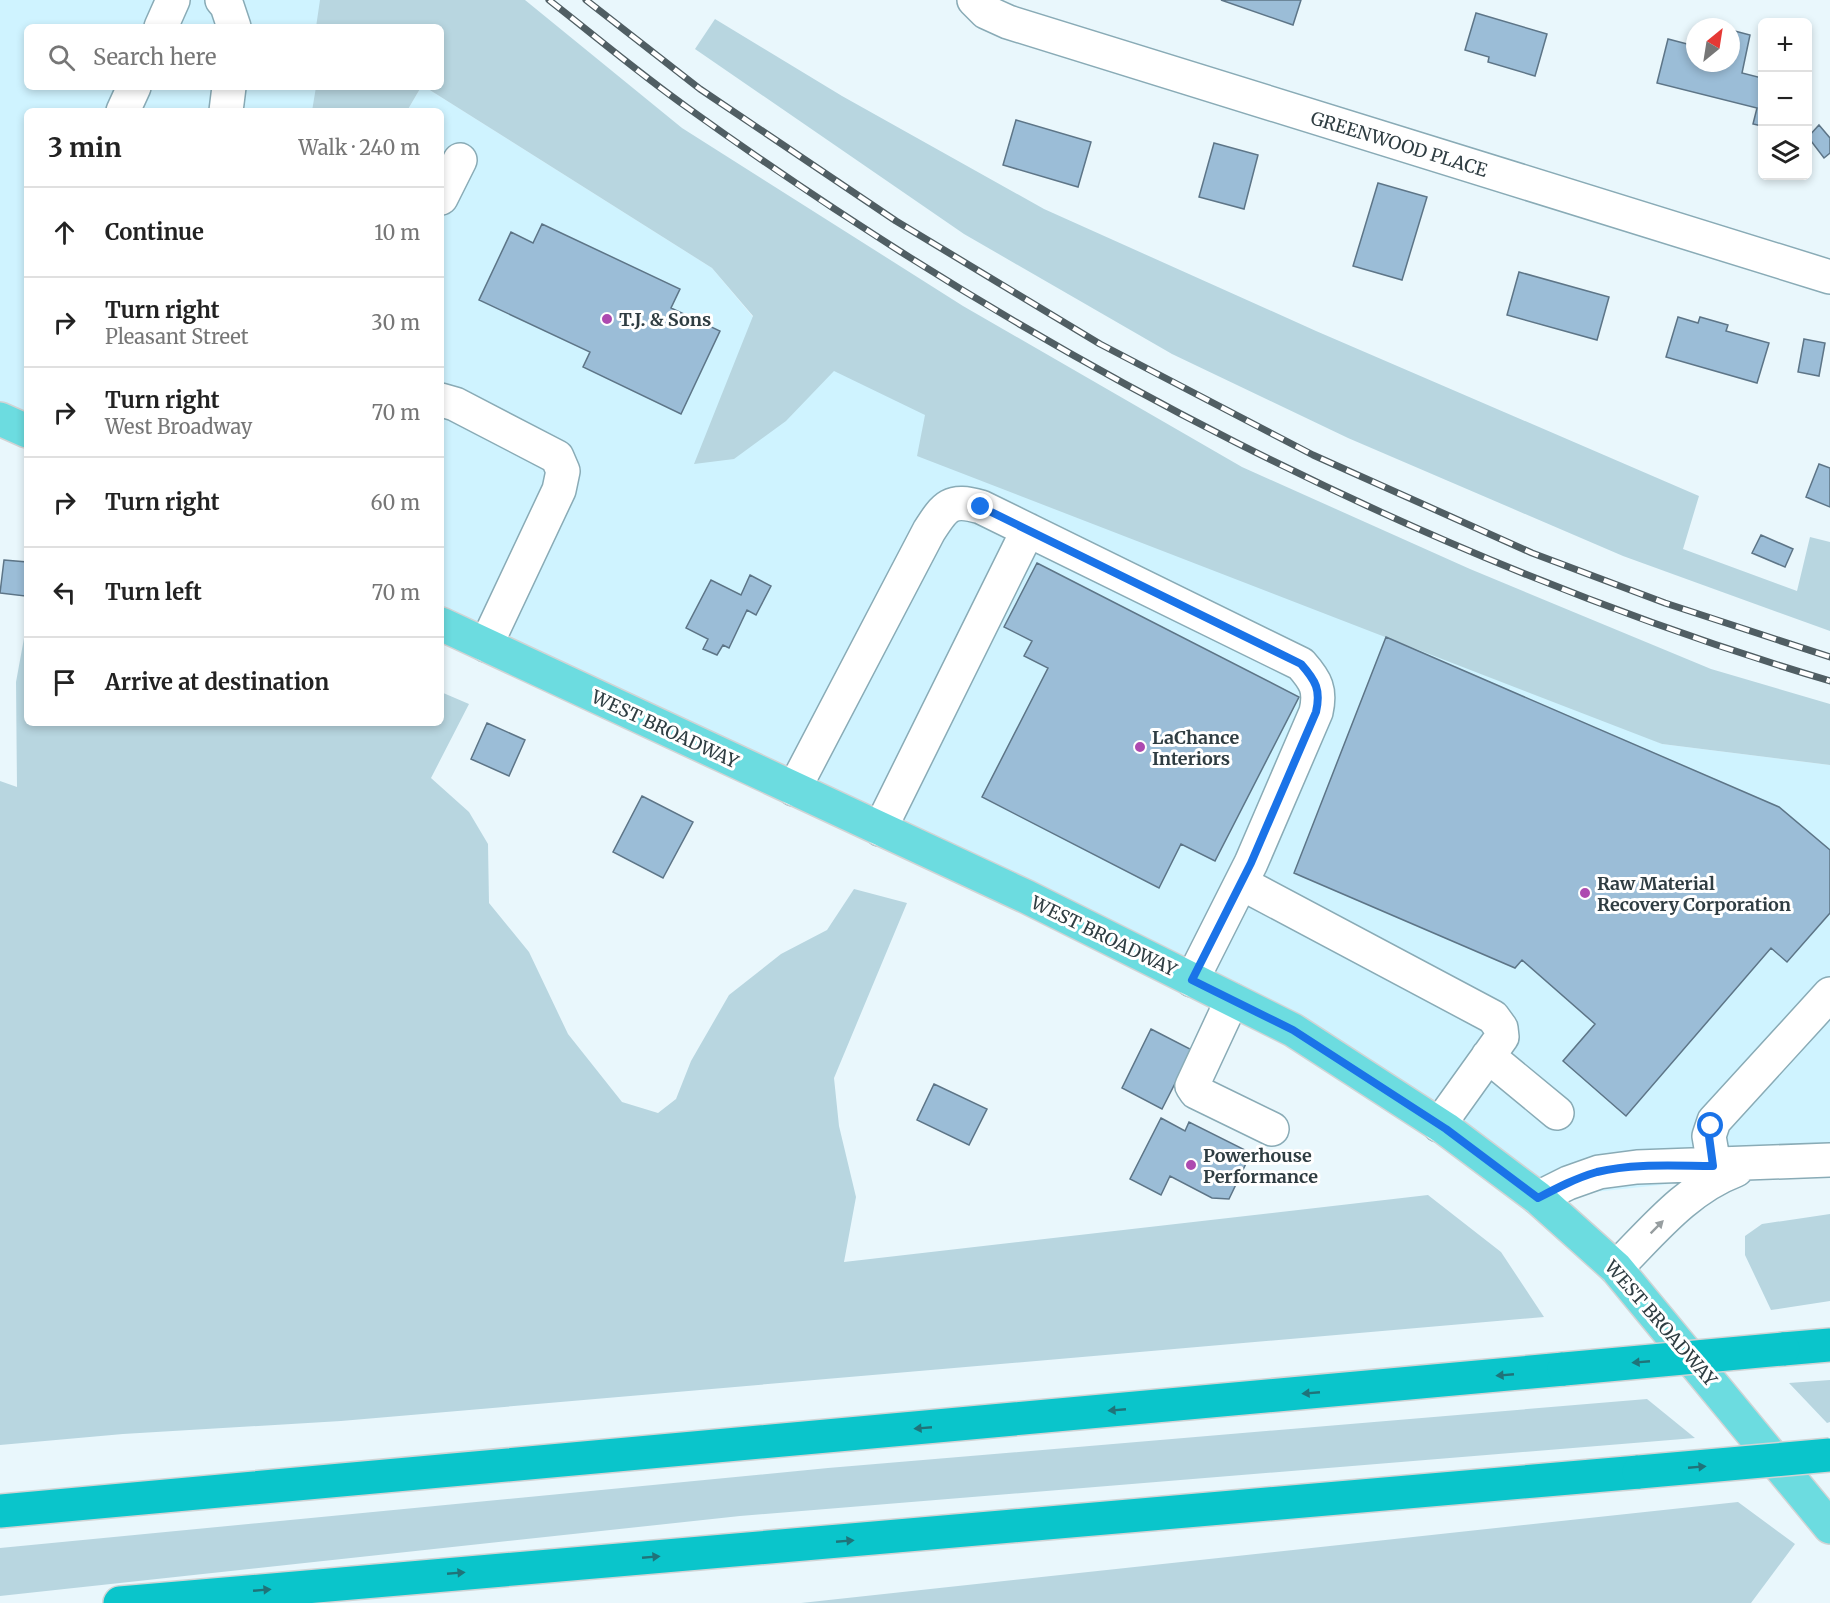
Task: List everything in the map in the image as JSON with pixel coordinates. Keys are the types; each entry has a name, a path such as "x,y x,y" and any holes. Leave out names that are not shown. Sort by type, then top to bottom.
{"highway":[{"path":"0,1511 1830,1345"},
{"path":"120,1603 1830,1455"}],"main road":[{"path":"0,419 24,430"},
{"name":"WEST BROADWAY","path":"444,625 880,829 1293,1030 1439,1125 1538,1198 1616,1268 1830,1527"}],"street":[{"path":"162,24 173,0"},
{"path":"222,0 227,6 233,24"},
{"name":"GREENWOOD PLACE","path":"974,0 986,12 1008,22 1830,277"},
{"path":"124,108 133,90"},
{"path":"226,108 229,90"},
{"path":"444,192 460,160"},
{"path":"444,401 455,404 557,456 563,471 559,490 486,645"},
{"path":"794,789 929,531 943,510 954,503 965,502 981,507 1301,664 1316,681 1320,695 1316,712 1241,883 1192,980"},
{"path":"880,829 1028,530"},
{"path":"1241,883 1493,1017 1501,1028 1502,1037 1439,1125"},
{"path":"1715,1172 1709,1136 1714,1121 1830,993"},
{"path":"1232,1000 1192,1086 1196,1092 1272,1129"},
{"path":"1488,1056 1557,1113"},
{"path":"1538,1198 1568,1183 1599,1172 1637,1167 1715,1172 1750,1164 1830,1160"},
{"path":"1616,1268 1715,1172"}],"shaded area":[{"path":"0,0 386,0 375,24 24,24 24,90 344,90 336,108 24,108 24,430 0,419"},
{"path":"320,0 525,0 682,128 963,306 1242,467 1470,569 1711,669 1830,704 1830,765 1662,744 917,456 925,415 834,371 786,421 734,459 694,464 753,316 712,268 430,90 444,90 444,24 316,24"},
{"path":"715,19 842,96 1044,209 1316,331 1699,496 1683,549 1797,591 1810,537 1830,542 1830,631 1623,556 1348,438 1172,354 964,234 695,49"},
{"path":"316,90 419,90 409,108 312,108"},
{"path":"419,90 430,90 712,268 753,317 1662,744 1830,765 1830,1167 1538,1198 1293,1030 444,625 444,108 409,108"},
{"path":"24,638 24,726 444,726 444,693 469,704 431,778 469,812 488,844 489,903 529,952 568,1034 622,1102 658,1113 676,1099 691,1061 729,995 781,954 827,930 854,889 907,903 834,1078 839,1126 856,1197 844,1262 1428,1195 1501,1252 1544,1317 341,1421 123,1434 0,1445 0,781 17,787 16,682"},
{"path":"1830,1214 1830,1301 1771,1310 1745,1255 1745,1236 1762,1224"},
{"path":"1830,1380 1830,1422 1827,1423 1789,1383"},
{"path":"1647,1399 1695,1438 740,1516 0,1596 0,1548 828,1468"},
{"path":"1738,1502 1795,1544 1751,1603 801,1603"}],"building":[{"path":"1221,0 1301,0 1293,25"},
{"path":"1476,13 1547,34 1535,76 1488,62 1489,57 1465,50"},
{"path":"1740,32 1750,35 1742,73 1758,77 1758,125 1753,124 1757,108 1657,83 1668,39 1686,44 1686,72 1740,72"},
{"path":"1016,120 1091,142 1078,187 1003,165"},
{"path":"1819,125 1830,138 1830,153 1824,158 1812,142 1812,133"},
{"path":"1214,143 1258,155 1244,209 1199,197"},
{"path":"1378,183 1427,197 1402,280 1353,266"},
{"name":"T.J. & Sons","path":"542,224 680,289 671,308 720,331 681,414 583,367 590,352 479,300 511,232 533,243"},
{"path":"1519,272 1609,297 1597,340 1507,315"},
{"path":"1678,317 1698,323 1700,317 1728,325 1726,331 1769,343 1757,383 1666,357"},
{"path":"1804,339 1825,343 1819,376 1798,372"},
{"path":"1819,464 1830,468 1830,507 1806,497"},
{"path":"1761,535 1793,549 1785,567 1752,553"},
{"path":"4,560 24,562 24,596 0,593"},
{"name":"LaChance Interiors","path":"1037,563 1299,697 1215,861 1181,844 1159,888 982,797 1048,668 1024,656 1032,641 1004,627"},
{"path":"750,575 771,586 756,615 747,610 729,648 723,645 717,655 703,649 708,639 686,628 711,580 741,595"},
{"name":"Raw Material Recovery Corporation","path":"1386,637 1779,807 1830,850 1830,913 1787,962 1771,948 1626,1116 1563,1061 1595,1024 1522,960 1515,968 1294,873"},
{"path":"487,723 525,740 509,776 471,759"},
{"path":"642,796 693,822 663,878 613,852"},
{"path":"1151,1029 1192,1050 1162,1109 1122,1088"},
{"path":"934,1084 987,1109 969,1145 917,1120"},
{"name":"Powerhouse Performance","path":"1161,1118 1185,1131 1189,1122 1251,1153 1229,1199 1212,1198 1170,1176 1161,1195 1130,1179"}],"railway":[{"path":"549,0 670,95 820,199 955,285 1094,367 1235,442 1380,512 1528,575 1678,632 1830,681"},
{"path":"586,0 700,89 896,221 1100,344 1313,455 1532,553 1665,603 1830,657"}],"place":[{"name":"T.J. & Sons","path":"607,319"},
{"name":"LaChance Interiors","path":"1140,747"},
{"name":"Raw Material Recovery Corporation","path":"1585,893"},
{"name":"Powerhouse Performance","path":"1191,1165"}],"route":[{"path":"981,507 1301,664 1316,681 1320,695 1316,712 1251,863 1192,980 1293,1030 1446,1129 1538,1198 1568,1183 1599,1172 1637,1167 1713,1166 1709,1136 1711,1126"}]}
